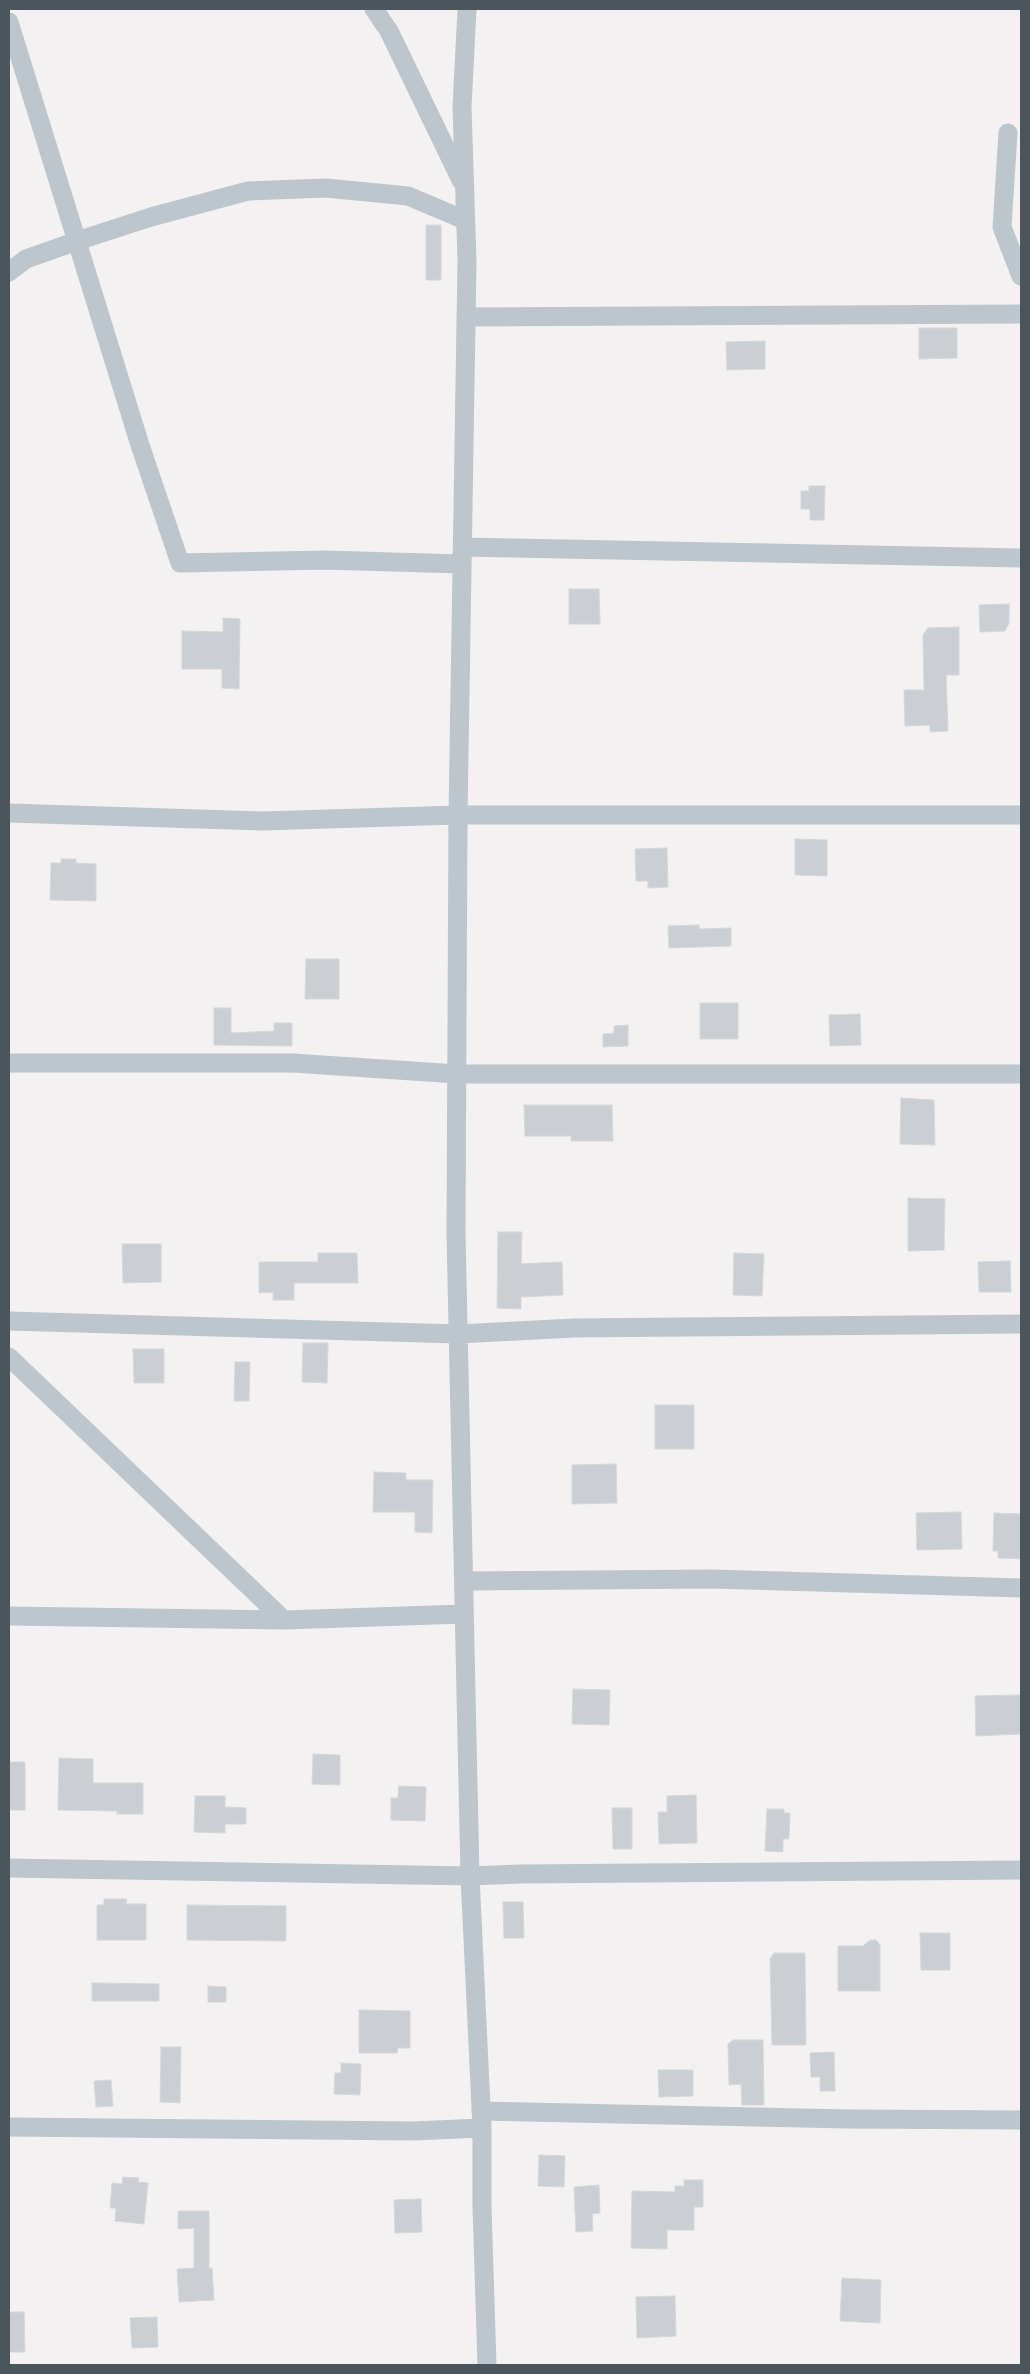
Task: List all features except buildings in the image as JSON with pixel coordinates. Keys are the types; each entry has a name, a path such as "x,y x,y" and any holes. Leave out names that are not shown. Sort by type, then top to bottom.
{"street":[{"path":"374,9 388,31 464,186"},
{"path":"467,9 462,107 466,317 458,815 458,1334 470,1876 481,2120 487,2365"},
{"path":"9,22 180,563 461,556 1021,558"},
{"path":"1008,133 1002,227 1021,276"},
{"path":"9,272 26,259 77,241 151,217 248,191 326,188 408,196 465,220"},
{"path":"466,317 1021,314"},
{"path":"9,813 262,821 458,815 1021,815"},
{"path":"9,1064 294,1063 457,1074 1021,1074"},
{"path":"9,1321 458,1334 574,1328 1021,1324"},
{"path":"9,1357 284,1620"},
{"path":"464,1581 712,1579 1021,1588"},
{"path":"9,1616 284,1620 464,1614"},
{"path":"9,1868 470,1876 1021,1870"},
{"path":"9,2127 413,2131 481,2120 1021,2120"}]}
